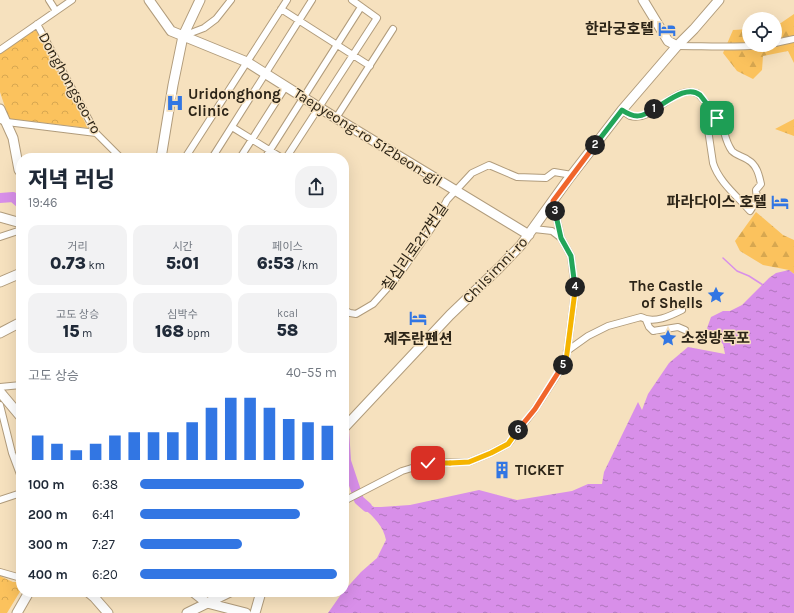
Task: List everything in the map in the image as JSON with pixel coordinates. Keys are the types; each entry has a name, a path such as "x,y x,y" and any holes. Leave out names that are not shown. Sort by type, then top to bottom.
{"main road":[{"name":"Taepyeong-ro 512beon-gil","path":"149,0 171,31 247,62 319,108 456,191 531,232"},
{"path":"165,153 173,85 183,36 200,0"},
{"path":"643,0 668,41 677,46"},
{"name":"Chilsimni-ro","path":"349,423 450,315 499,268 531,232 622,110 719,0"},
{"path":"0,109 3,121 13,138 16,154"},
{"path":"0,217 16,222"},
{"path":"0,282 16,276"},
{"path":"0,333 16,325"},
{"path":"0,392 16,411"},
{"path":"17,613 26,597"},
{"path":"93,597 108,613"},
{"path":"199,597 207,603 246,613"},
{"path":"255,613 260,597"},
{"path":"187,613 216,598"}],"street":[{"path":"49,0 56,11"},
{"path":"0,50 72,0"},
{"path":"183,36 204,28 216,19 231,0"},
{"path":"188,153 287,0"},
{"path":"215,153 312,0"},
{"path":"289,153 377,18 352,0"},
{"path":"268,153 361,7"},
{"path":"281,9 352,56 370,66"},
{"name":"Donghongseo-ro","path":"36,24 96,133 116,153"},
{"path":"336,118 393,29"},
{"path":"782,42 794,39"},
{"path":"677,46 742,47"},
{"path":"243,153 286,86"},
{"path":"622,110 631,116 644,116 678,95 688,91 698,93 719,121 729,145 734,152 749,160 755,166 759,174 761,184 756,190 757,200 750,211 720,178 716,171 713,163 706,116 706,110 708,107"},
{"path":"3,121 96,133"},
{"path":"232,126 274,153"},
{"name":"칠십리로217번길","path":"349,312 356,314 373,304 394,281 435,223 447,200 472,173 489,165 517,177 546,178 554,172 572,176"},
{"path":"349,498 402,471 428,463 469,462 491,453 508,444 535,409 566,361 575,291 571,256 561,238 553,201"},
{"path":"531,232 552,231 561,238"},
{"path":"0,238 16,232"},
{"path":"567,351 588,336 608,326 641,317 646,320 664,318 682,310"},
{"path":"646,320 653,332 678,327 685,330"},
{"path":"0,387 16,385"},
{"path":"0,405 16,463"},
{"path":"0,500 16,495"},
{"path":"0,572 16,577"}],"green space":[{"path":"794,14 794,63 788,51 763,56 762,70 753,79 737,71 723,53 733,30 742,29 742,52 782,52 782,22"},
{"path":"35,28 88,128 9,119 0,92 0,54"},
{"path":"794,119 794,136 775,129"},
{"path":"756,212 783,235 794,240 794,274 789,270 763,265 740,251 735,241"},
{"path":"0,576 16,582 17,597 7,613 0,613"}],"water":[{"path":"789,270 794,274 794,613 328,613 339,597 349,597 349,585 377,558 386,540 382,528 370,514 355,501 359,498 374,507 410,505 479,490 517,500 572,491 588,484 602,484 604,472 638,402 642,410 648,394 669,363 688,347 725,354 723,344 706,331 711,317 723,311 730,311 742,305 776,273"}],"waterway":[{"path":"0,198 13,197 16,200"},
{"path":"723,258 737,271 749,276 763,285"},
{"path":"349,470 359,500 367,507"}],"place":[{"name":"한라궁호텔","path":"667,29"},
{"name":"Uridonghong Clinic","path":"175,103"},
{"name":"파라다이스 호텔","path":"780,202"},
{"name":"The Castle of Shells","path":"716,295"},
{"name":"제주란펜션","path":"418,318"},
{"name":"소정방폭포","path":"668,338"},
{"name":"TICKET","path":"502,470"}],"route":[{"path":"428,463 469,462 508,444 535,409 566,361 575,291 571,256 561,238 553,201 622,110 631,116 644,116 688,91 698,93 717,118"}]}
